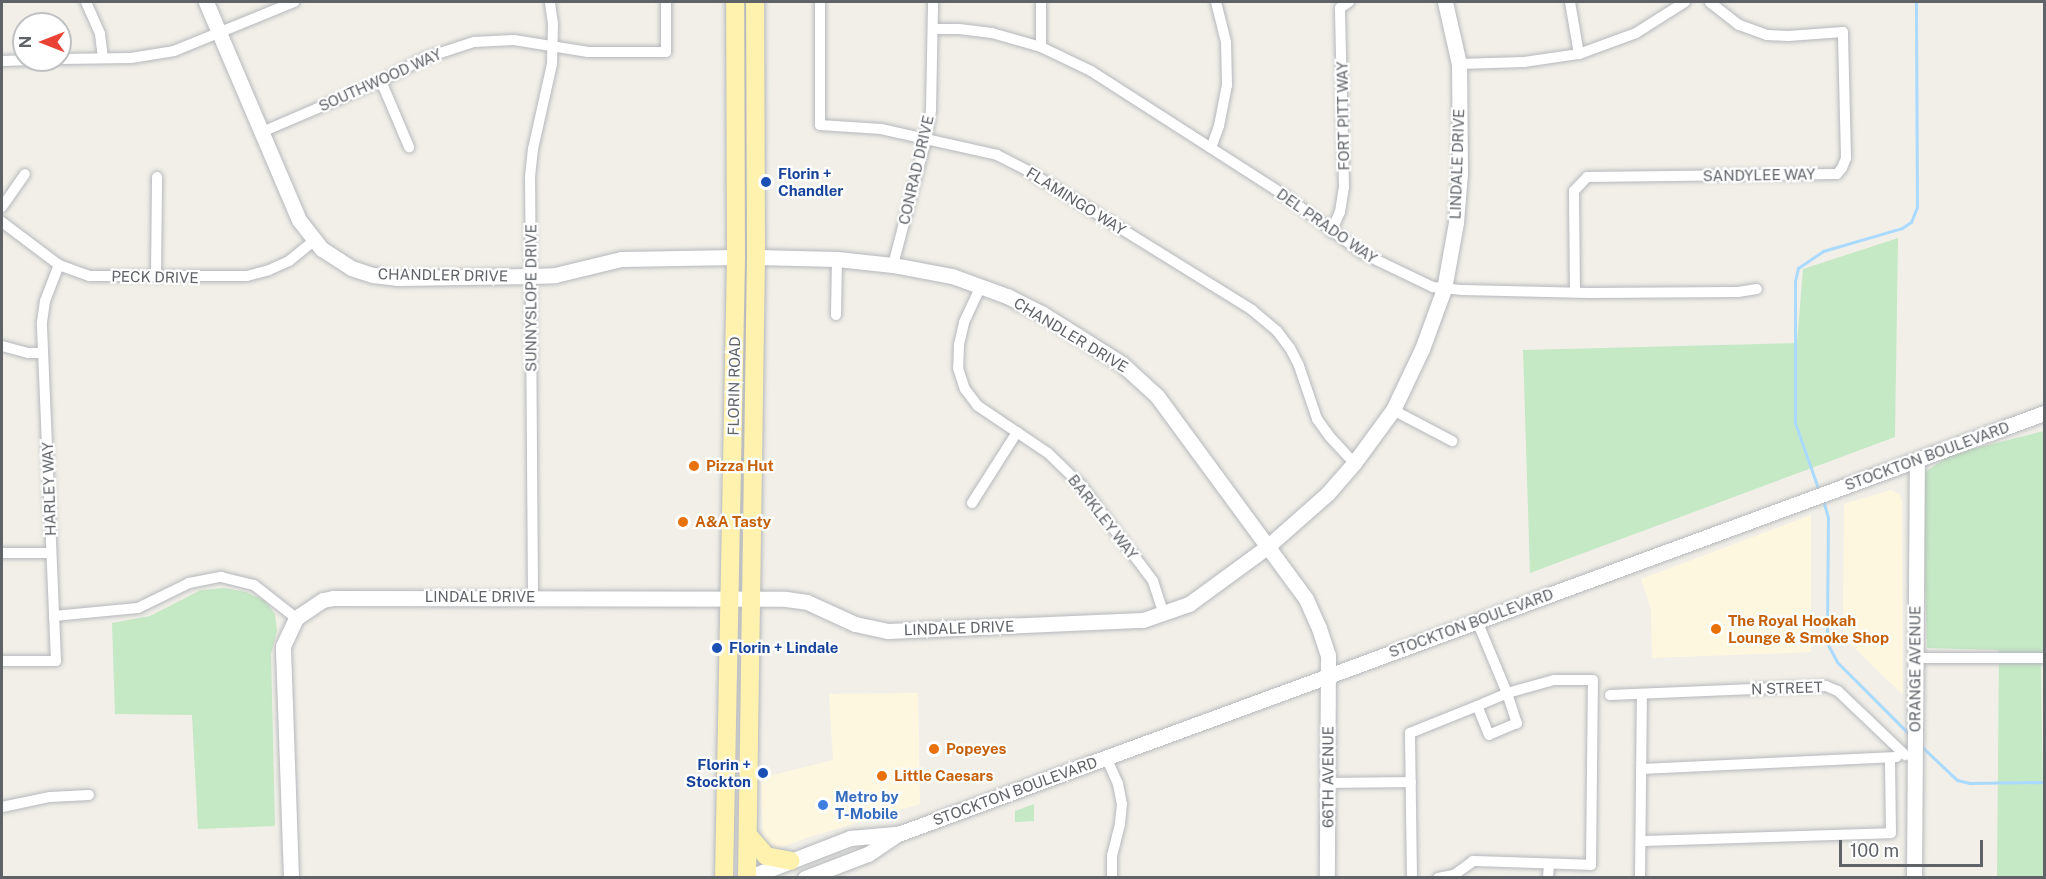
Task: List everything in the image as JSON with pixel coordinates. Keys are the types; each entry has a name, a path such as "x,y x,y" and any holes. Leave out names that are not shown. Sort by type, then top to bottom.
{"main road":[{"name":"FLORIN ROAD","path":"724,878 736,257 735,2"},
{"name":"FLORIN ROAD","path":"747,878 756,257 754,2"},
{"path":"736,231 756,257"},
{"path":"736,257 755,284"},
{"path":"748,836 766,856 791,861"}],"street":[{"path":"86,2 100,34 103,58"},
{"name":"CHANDLER DRIVE","path":"206,2 299,220 314,241 341,263 374,275 398,278 531,276 555,275 621,258 736,257"},
{"path":"72,59 153,56 174,51 294,2"},
{"name":"SUNNYSLOPE DRIVE","path":"533,597 531,163 548,86 553,46 550,2"},
{"name":"SOUTHWOOD WAY","path":"262,132 381,81 424,58 474,42 514,40 588,52 666,52 666,2"},
{"name":"FLAMINGO WAY","path":"820,2 820,125 881,129 975,149 1018,165 1261,317 1284,339 1295,357 1312,408 1323,428 1354,463"},
{"name":"CONRAD DRIVE","path":"893,265 926,139 932,90 933,2"},
{"path":"1041,2 1041,47"},
{"path":"1211,148 1219,126 1227,84 1226,42 1216,2"},
{"name":"FORT PITT WAY","path":"1331,232 1340,212 1344,187 1340,8 1349,2"},
{"name":"LINDALE DRIVE","path":"296,618 312,604 333,598 731,597 807,602 855,624 888,631 1143,620 1164,615 1189,604 1267,547 1316,505 1354,463 1393,410 1422,349 1444,289 1456,222 1459,189 1459,64 1445,2"},
{"path":"1570,2 1579,54"},
{"path":"1459,64 1524,62 1579,54 1636,33 1685,2"},
{"name":"SANDYLEE WAY","path":"1575,292 1574,190 1587,177 1837,174 1842,168 1845,158 1843,32 1788,36 1767,35 1739,25 1710,2"},
{"name":"DEL PRADO WAY","path":"933,30 958,29 992,33 1041,47 1091,71 1284,195 1331,232 1385,266 1444,289 1575,292 1738,292 1757,289"},
{"path":"381,81 409,147"},
{"path":"2,207 25,174"},
{"path":"156,277 157,177"},
{"name":"PECK DRIVE","path":"2,222 59,265 90,276 247,276 290,261 314,241"},
{"name":"CHANDLER DRIVE","path":"756,257 837,259 893,265 952,276 1007,296 1043,314 1112,357 1140,379 1164,405 1306,600 1328,655 1328,676"},
{"path":"836,315 837,259"},
{"name":"HARLEY WAY","path":"2,661 56,661 43,352 45,301 59,265"},
{"name":"BARKLEY WAY","path":"980,288 961,334 958,357 960,379 978,406 1048,453 1081,485 1153,581 1164,615"},
{"path":"2,346 28,353 43,352"},
{"path":"1393,410 1452,441"},
{"name":"STOCKTON BOULEVARD","path":"805,878 867,854 898,834 2044,413"},
{"path":"972,503 1017,432"},
{"name":"ORANGE AVENUE","path":"1914,878 1912,753 1915,721 1917,460"},
{"path":"2,553 51,553"},
{"path":"54,616 138,608 189,583 221,577 254,585 296,618 286,636 283,657 291,878"},
{"path":"1477,706 1489,735 1518,723 1478,621"},
{"path":"1916,658 2044,658"},
{"name":"66TH AVENUE","path":"1327,878 1328,676"},
{"path":"1412,878 1410,733 1507,693 1554,680 1593,680 1590,878"},
{"name":"N STREET","path":"1610,695 1826,686 1838,692 1912,753"},
{"path":"1640,878 1642,694"},
{"path":"1641,769 1890,759 1912,753"},
{"path":"1106,757 1118,784 1122,804 1112,855 1112,878"},
{"path":"1641,841 1891,833 1890,759"},
{"path":"1328,783 1411,782"},
{"path":"2,807 50,797 89,795"},
{"name":"STOCKTON BOULEVARD","path":"747,878 850,838 898,834"},
{"path":"1438,878 1455,876 1473,861 1591,865"},
{"path":"1548,878 1549,864"}],"shaded area":[{"path":"1891,490 1899,494 1902,500 1903,695 1846,640 1843,632 1844,504"},
{"path":"1811,515 1811,652 1652,658 1651,609 1641,579"},
{"path":"918,693 920,804 806,838 773,851 763,845 761,778 833,760 829,694"}],"green space":[{"path":"1898,238 1895,437 1530,573 1523,350 1797,343 1803,269"},
{"path":"2044,431 2044,657 2041,658 2044,877 1997,877 1999,650 1927,648 1922,474 1952,454"},
{"path":"224,588 246,592 265,601 275,614 277,631 271,654 275,826 198,829 192,715 115,714 112,623 150,616 201,590"},
{"path":"1034,804 1034,821 1015,822 1015,811"}],"waterway":[{"path":"1819,491 1795,423 1795,281 1798,268 1823,251 1902,228 1911,222 1917,207 1916,2"},
{"path":"1823,500 1828,517 1827,643 1837,662 1909,734"},
{"path":"1920,745 1957,780 1970,783 2044,782"}],"place":[{"name":"Florin + Chandler","path":"766,182"},
{"name":"Pizza Hut","path":"694,466"},
{"name":"A&A Tasty","path":"683,522"},
{"name":"The Royal Hookah Lounge & Smoke Shop","path":"1716,629"},
{"name":"Florin + Lindale","path":"717,648"},
{"name":"Popeyes","path":"934,749"},
{"name":"Florin + Stockton","path":"763,773"},
{"name":"Little Caesars","path":"882,776"},
{"name":"Metro by T-Mobile","path":"823,805"}]}
